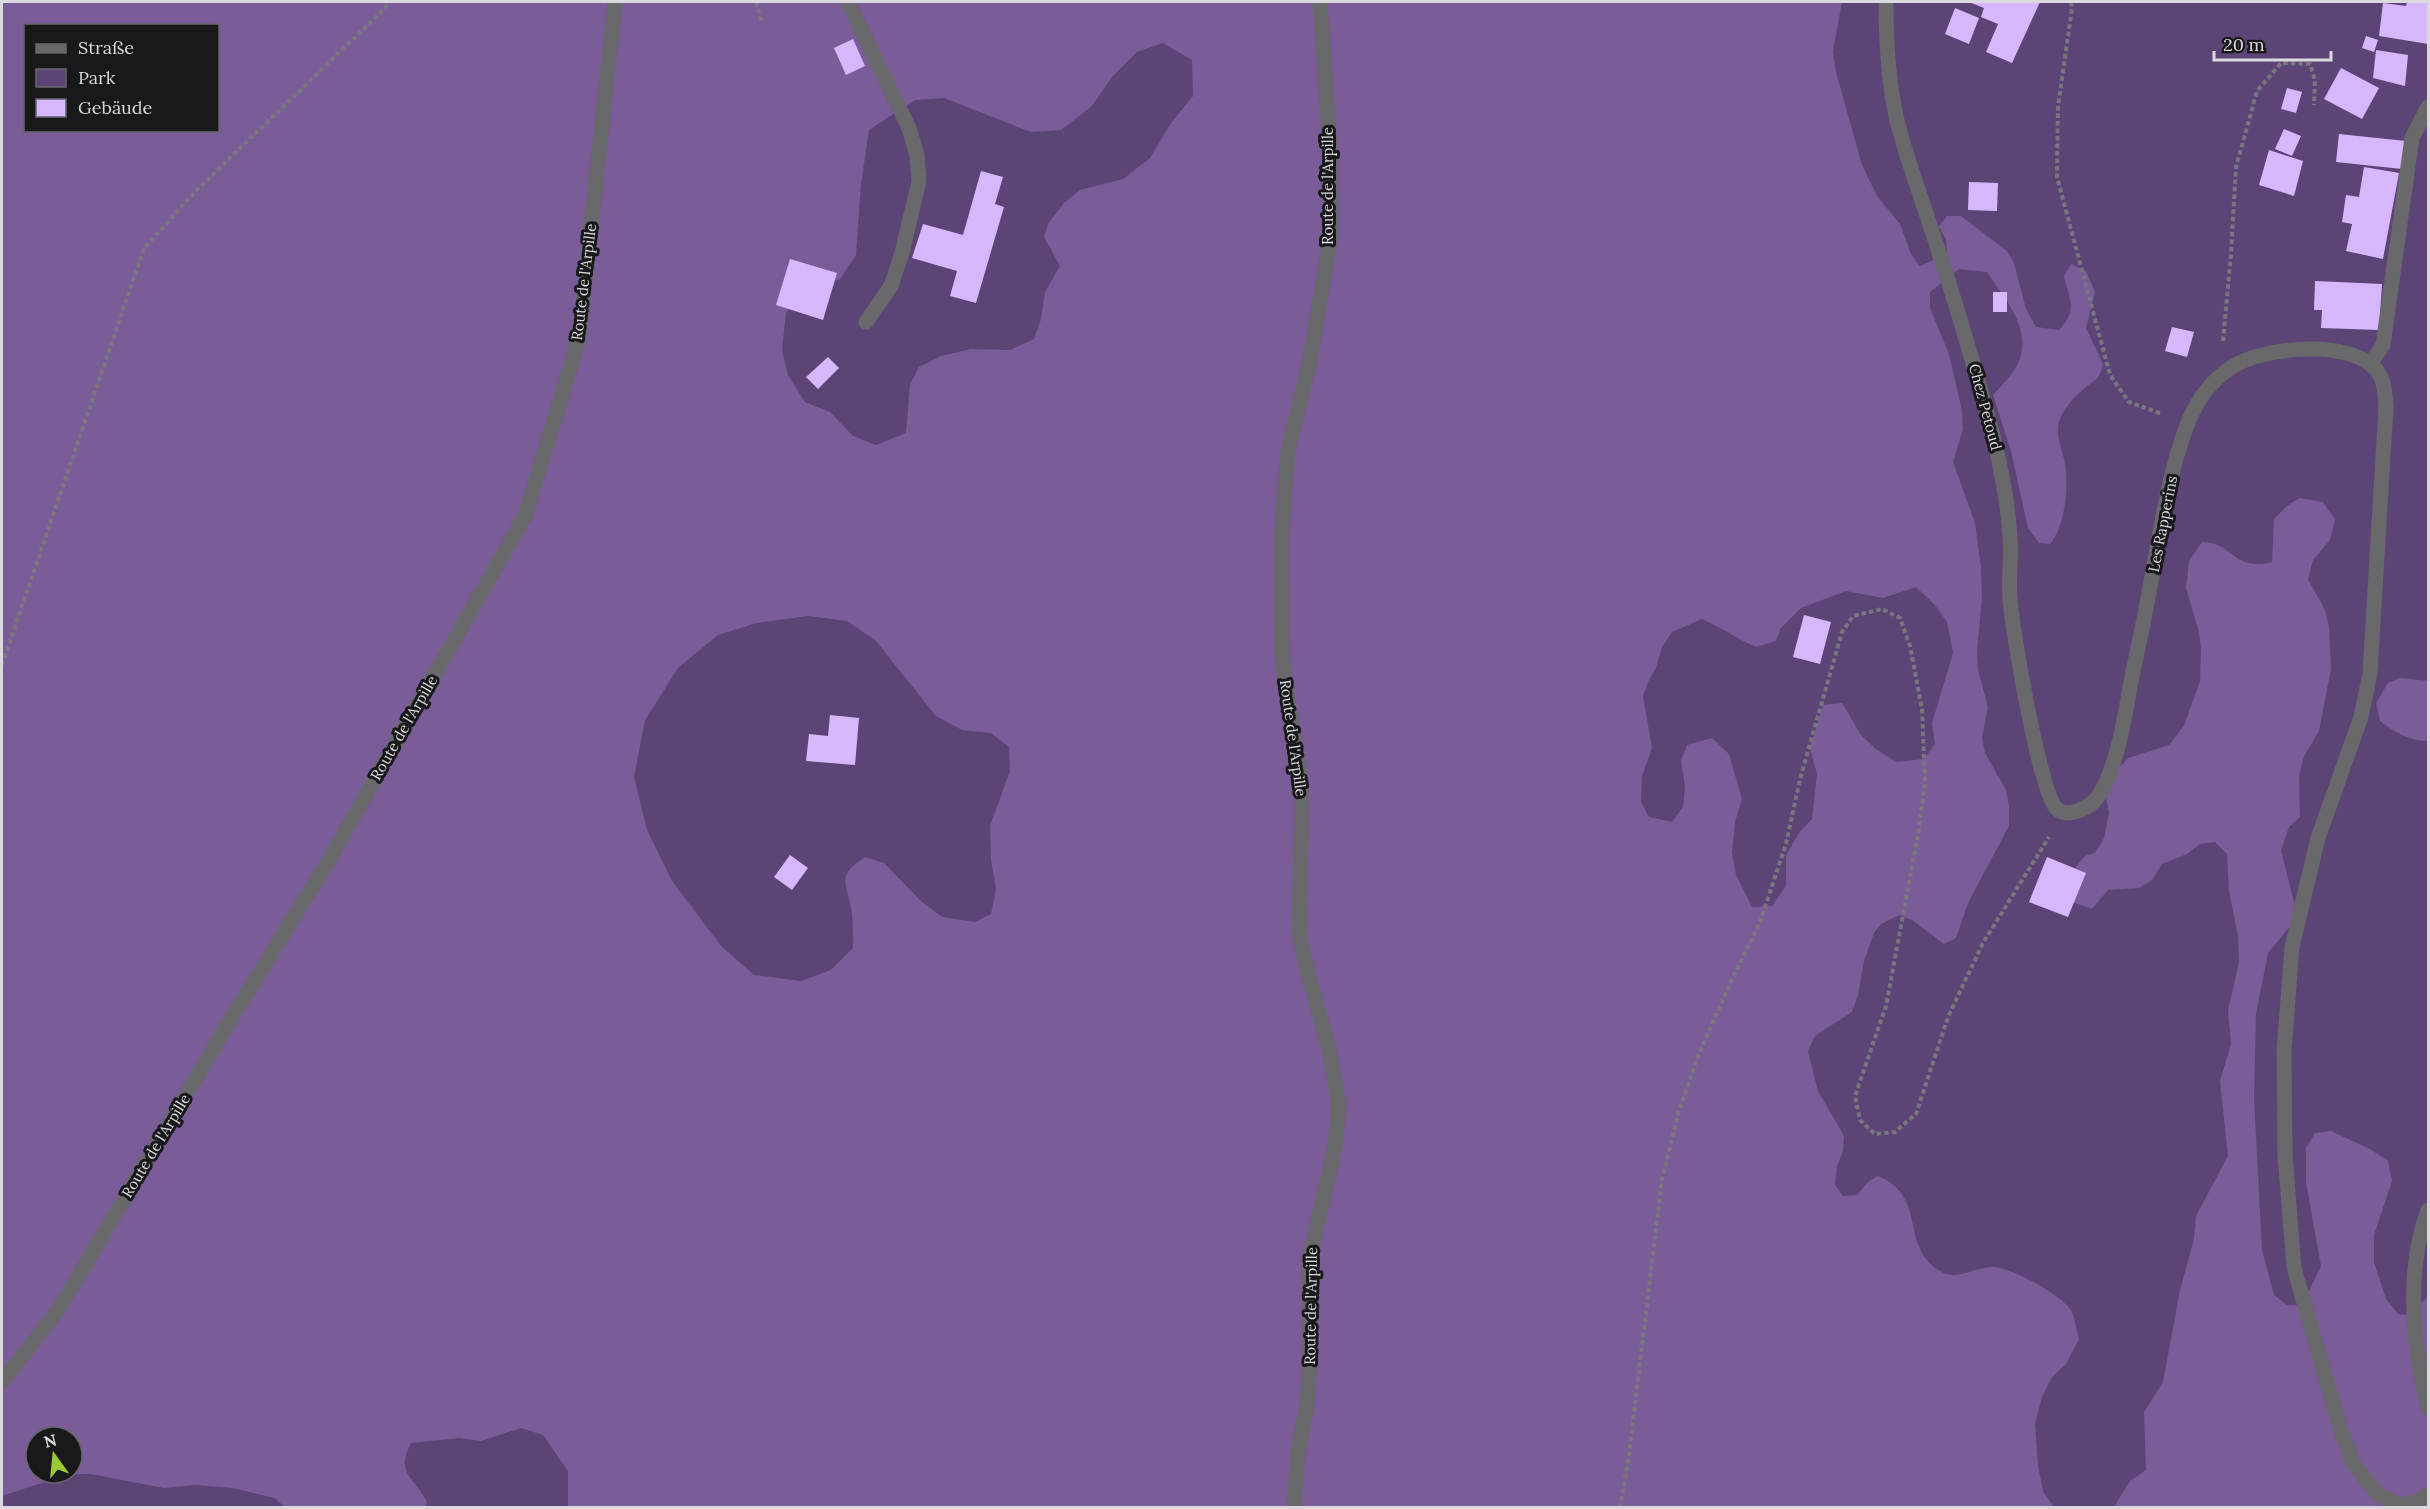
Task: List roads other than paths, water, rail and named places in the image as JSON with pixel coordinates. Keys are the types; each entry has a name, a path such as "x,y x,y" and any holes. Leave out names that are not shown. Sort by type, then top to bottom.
{"street":[{"name":"Route de l'Arpille","path":"2,1382 59,1309 228,1024 326,865 525,516 579,339 615,2"},
{"path":"848,2 909,128 917,155 919,181 902,253 891,286 866,322"},
{"name":"Route de l'Arpille","path":"1294,1508 1298,1451 1310,1362 1309,1262 1335,1146 1338,1114 1338,1099 1329,1049 1304,958 1299,930 1302,800 1282,655 1281,539 1288,450 1310,360 1331,234 1330,146 1320,2"},
{"name":"Chez Petoud","path":"1886,2 1889,74 1896,116 1958,307 1998,455 2011,540 2010,598 2029,716 2052,802 2064,813"},
{"path":"2428,107 2412,138 2383,345 2370,364 2377,371 2384,386 2386,407 2371,663 2361,717 2318,838 2292,947 2284,1051 2285,1155 2294,1268 2340,1427 2353,1463 2377,1494 2400,1505 2420,1501 2428,1494"},
{"name":"Les Rapperins","path":"2064,813 2082,810 2099,796 2118,746 2174,465 2187,424 2197,402 2228,370 2245,360 2279,352 2311,350 2347,352 2370,364"},
{"path":"2428,1210 2417,1255 2414,1301 2418,1368 2428,1408"}]}
